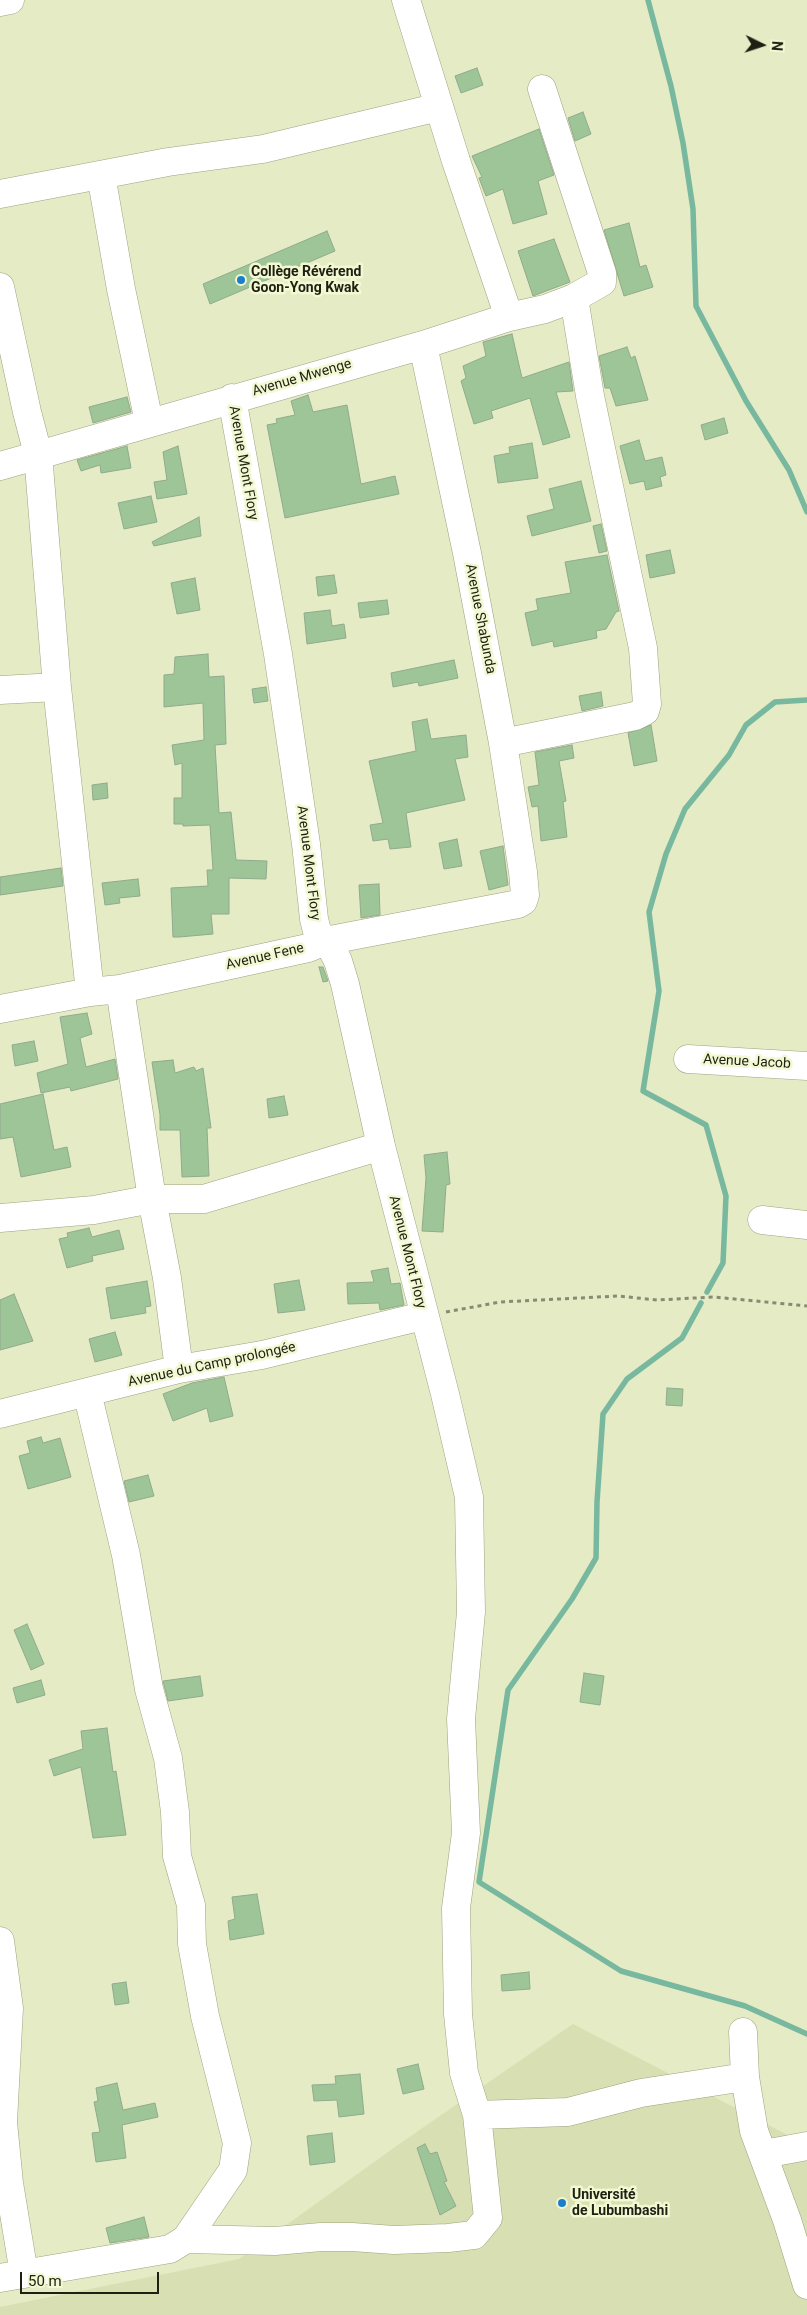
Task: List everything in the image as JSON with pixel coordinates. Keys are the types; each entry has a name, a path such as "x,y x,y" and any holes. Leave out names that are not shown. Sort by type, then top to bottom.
{"street":[{"path":"0,2 10,0"},
{"path":"406,0 509,317"},
{"name":"Avenue Mwenge","path":"0,466 232,398 423,345 509,317 545,309 574,298 602,282 603,277 542,89"},
{"path":"0,194 168,162 263,149 440,107"},
{"path":"101,175 121,289 150,422"},
{"path":"0,287 26,412 38,454 57,687 90,992"},
{"path":"503,743 635,716 645,711 647,704 643,648 590,396 574,298"},
{"name":"Avenue Shabunda","path":"423,345 464,534 503,743 525,895"},
{"name":"Avenue Mont Flory","path":"186,2239 275,2241 352,2237 394,2240 474,2235 488,2218 477,2115 464,2073 458,2014 456,1908 466,1833 462,1719 471,1612 469,1497 445,1394 423,1316 381,1146 345,984 338,961 332,949 317,931 314,919 306,844 278,654 232,398"},
{"path":"0,690 57,687"},
{"name":"Avenue Fene","path":"0,1009 90,992 120,989 308,948 325,941 518,904 523,901 525,895"},
{"path":"120,989 152,1199 167,1278 179,1369"},
{"name":"Avenue Jacob","path":"688,1059 807,1066"},
{"path":"0,1218 94,1210 152,1199 213,1197 381,1146"},
{"path":"762,1220 807,1225"},
{"name":"Avenue du Camp prolongée","path":"0,1414 179,1369 262,1355 423,1316"},
{"path":"0,1941 9,2008 4,2122 9,2183 12,2276 170,2249 186,2239 234,2170 237,2143 206,2016 192,1944 191,1905 178,1856 168,1758 149,1689 126,1555 88,1392"},
{"path":"743,2032 745,2077 754,2131 764,2154 807,2285"},
{"path":"477,2115 568,2112 641,2093 745,2077"},
{"path":"764,2154 807,2146"}],"path":[{"path":"423,1316 500,1302 618,1296 657,1300 714,1297 807,1306"}],"shaded area":[{"name":"Université de Lubumbashi","path":"573,2024 807,2145 807,2315 0,2315 0,2307 239,2259 395,2147"}],"building":[{"path":"477,68 483,85 461,93 455,76"},
{"path":"583,112 591,134 575,141 568,118"},
{"path":"539,129 554,175 538,181 547,214 513,224 503,189 486,196 479,178 482,177 472,156"},
{"path":"629,223 640,267 646,265 653,287 624,296 604,230"},
{"path":"327,231 335,251 210,304 203,284"},
{"path":"554,239 570,282 533,296 518,251"},
{"path":"512,334 522,378 569,362 573,391 556,392 570,437 543,445 530,398 491,411 493,418 474,424 461,381 466,378 463,366 486,356 483,342"},
{"path":"627,347 631,358 635,356 648,400 616,406 610,388 605,388 599,356"},
{"path":"308,395 313,412 347,405 361,484 395,476 399,494 285,518 267,425 277,423 276,419 295,415 291,401"},
{"path":"127,397 131,412 93,423 89,407"},
{"path":"724,418 728,433 705,440 701,425"},
{"path":"639,440 645,461 662,457 666,475 660,477 662,486 646,490 644,481 630,484 620,446"},
{"path":"532,443 538,478 498,483 494,456 510,453 509,447"},
{"path":"127,446 131,468 101,473 100,465 81,471 77,460"},
{"path":"178,446 187,494 157,499 154,482 167,480 163,452"},
{"path":"581,481 591,521 532,536 527,516 554,509 549,489"},
{"path":"151,496 157,522 124,529 118,503"},
{"path":"199,517 201,536 154,546 152,542"},
{"path":"601,524 607,551 599,553 593,526"},
{"path":"670,550 675,573 650,578 646,555"},
{"path":"607,555 619,611 616,612 606,629 596,631 597,638 554,647 553,641 532,646 525,613 538,610 536,599 571,593 565,562"},
{"path":"334,575 337,593 318,596 316,577"},
{"path":"195,578 200,610 177,614 171,583"},
{"path":"387,600 389,614 360,618 358,603"},
{"path":"330,610 332,626 344,624 346,638 307,644 304,613"},
{"path":"208,654 209,677 224,676 226,744 215,745 219,813 231,812 236,860 267,861 266,879 229,878 229,914 211,914 213,934 173,937 171,888 208,886 207,870 213,870 210,825 183,826 183,824 174,824 174,798 182,798 182,763 175,765 172,745 204,740 203,703 164,707 164,675 174,674 175,657"},
{"path":"454,660 458,678 419,686 418,682 393,687 391,673"},
{"path":"266,687 268,701 254,703 252,689"},
{"path":"601,692 603,706 582,711 579,696"},
{"path":"427,719 431,739 466,735 468,757 455,759 465,800 406,813 411,847 390,849 388,839 373,841 370,825 383,823 369,761 416,751 412,722"},
{"path":"651,725 657,761 634,766 628,733"},
{"path":"572,745 574,758 559,761 566,801 563,802 567,837 541,841 538,806 532,807 528,787 539,785 535,752"},
{"path":"107,783 108,798 93,800 92,785"},
{"path":"457,839 462,866 444,869 439,843"},
{"path":"503,846 508,885 489,890 480,851"},
{"path":"61,868 63,886 0,895 0,877"},
{"path":"138,879 140,896 119,898 120,903 105,905 102,883"},
{"path":"379,884 380,915 361,918 359,885"},
{"path":"319,967 323,967 328,981 323,982"},
{"path":"87,1013 92,1034 80,1038 86,1067 115,1059 118,1079 71,1091 70,1087 41,1093 37,1073 68,1064 60,1017"},
{"path":"34,1041 38,1061 15,1066 12,1045"},
{"path":"173,1060 175,1073 194,1067 196,1071 203,1068 211,1128 207,1128 209,1176 182,1177 180,1130 160,1130 160,1115 152,1062"},
{"path":"43,1094 54,1150 67,1147 71,1167 21,1177 13,1137 0,1139 0,1104"},
{"path":"284,1096 288,1115 269,1118 267,1099"},
{"path":"447,1152 450,1184 446,1185 443,1232 422,1231 426,1178 424,1155"},
{"path":"89,1228 92,1237 119,1230 124,1249 92,1256 93,1261 67,1268 59,1239 68,1237 67,1233"},
{"path":"388,1268 391,1284 400,1283 404,1305 380,1310 379,1303 348,1304 347,1283 374,1282 371,1271"},
{"path":"299,1280 305,1310 278,1313 274,1284"},
{"path":"147,1281 151,1306 145,1307 146,1313 111,1319 106,1288"},
{"path":"14,1294 33,1341 0,1350 0,1300"},
{"path":"115,1332 122,1355 95,1362 89,1339"},
{"path":"224,1377 233,1416 210,1422 207,1408 173,1421 163,1394 192,1383"},
{"path":"667,1388 683,1389 682,1406 666,1405"},
{"path":"41,1437 43,1443 60,1438 71,1477 28,1489 19,1456 30,1453 27,1441"},
{"path":"148,1475 154,1496 129,1502 124,1481"},
{"path":"27,1624 44,1664 31,1670 14,1630"},
{"path":"584,1673 604,1676 600,1705 580,1702"},
{"path":"200,1676 203,1696 168,1701 163,1681"},
{"path":"41,1680 45,1695 17,1703 13,1688"},
{"path":"107,1728 113,1772 116,1771 126,1835 93,1838 81,1767 54,1776 49,1760 83,1749 81,1731"},
{"path":"257,1894 264,1934 230,1940 228,1921 235,1919 232,1897"},
{"path":"529,1972 530,1989 502,1991 501,1975"},
{"path":"126,1982 129,2003 115,2005 112,1984"},
{"path":"418,2064 424,2089 403,2094 397,2069"},
{"path":"360,2074 364,2114 339,2117 337,2100 314,2101 312,2085 336,2084 335,2076"},
{"path":"117,2083 123,2110 155,2103 158,2117 122,2125 126,2158 96,2162 92,2133 100,2132 94,2102 98,2101 96,2088"},
{"path":"332,2133 335,2162 310,2165 307,2136"},
{"path":"425,2144 430,2154 437,2152 447,2181 444,2182 456,2206 440,2215 417,2148"},
{"path":"144,2217 149,2237 110,2243 106,2228"}],"waterway":[{"path":"648,0 671,86 683,143 693,209 696,306 746,401 789,470 807,512"},
{"path":"707,1292 723,1263 726,1196 706,1125 643,1091 659,991 649,912 666,854 685,809 729,755 746,725 775,702 807,700"},
{"path":"701,1303 682,1338 627,1379 603,1414 597,1502 596,1558 572,1599 508,1690 479,1882 621,1971 745,2006 807,2034"}],"place":[{"name":"Collège Révérend Goon-Yong Kwak","path":"241,280"},
{"name":"Université de Lubumbashi","path":"562,2203"}]}
